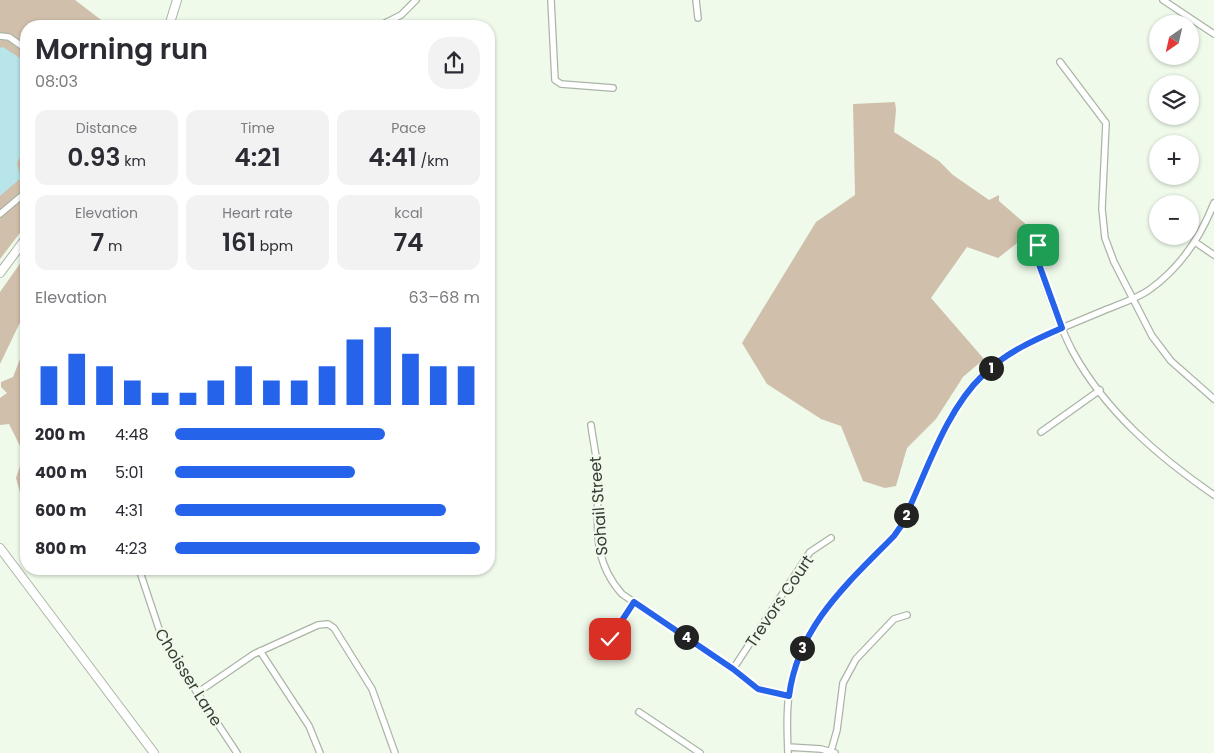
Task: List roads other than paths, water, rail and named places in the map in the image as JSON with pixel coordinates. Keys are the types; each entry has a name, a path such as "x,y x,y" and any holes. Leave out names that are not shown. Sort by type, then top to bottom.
{"main road":[{"path":"171,20 177,0"},
{"path":"0,274 20,246"},
{"path":"0,548 20,575"},
{"path":"20,575 154,753"}],"street":[{"path":"390,20 401,14 416,0"},
{"path":"551,0 556,80 562,84 613,88"},
{"path":"696,0 698,18"},
{"path":"1163,0 1214,34"},
{"path":"0,36 9,37 20,45"},
{"path":"1060,62 1106,123 1102,209 1105,238 1131,299 1152,336 1171,361 1214,399"},
{"path":"0,214 20,197"},
{"path":"1199,234 1214,202"},
{"path":"1038,245 1036,256 1062,328 1074,353 1100,390 1124,420 1149,445 1175,468 1214,495"},
{"path":"907,615 894,619 856,659 843,683 833,752 788,750 789,696 792,677 804,643 820,615 894,536 901,526 954,411 984,374 1007,356 1031,342 1149,290 1170,272 1192,245"},
{"path":"1199,245 1214,255"},
{"path":"1041,432 1100,390"},
{"name":"Sohail Street","path":"590,425 598,472 600,556 614,585 634,602 733,669 758,689 789,696"},
{"name":"Trevors Court","path":"733,669 810,552 831,538"},
{"name":"Choisser Lane","path":"141,575 160,636 237,753"},
{"path":"608,656 610,639 634,602"},
{"path":"197,693 260,651 318,626 328,624 334,628 372,689 395,753"},
{"path":"260,651 309,726 320,753"},
{"path":"639,712 700,753"}],"water":[{"path":"3,47 20,58 20,157 17,164 20,179 0,196 0,48"}]}
